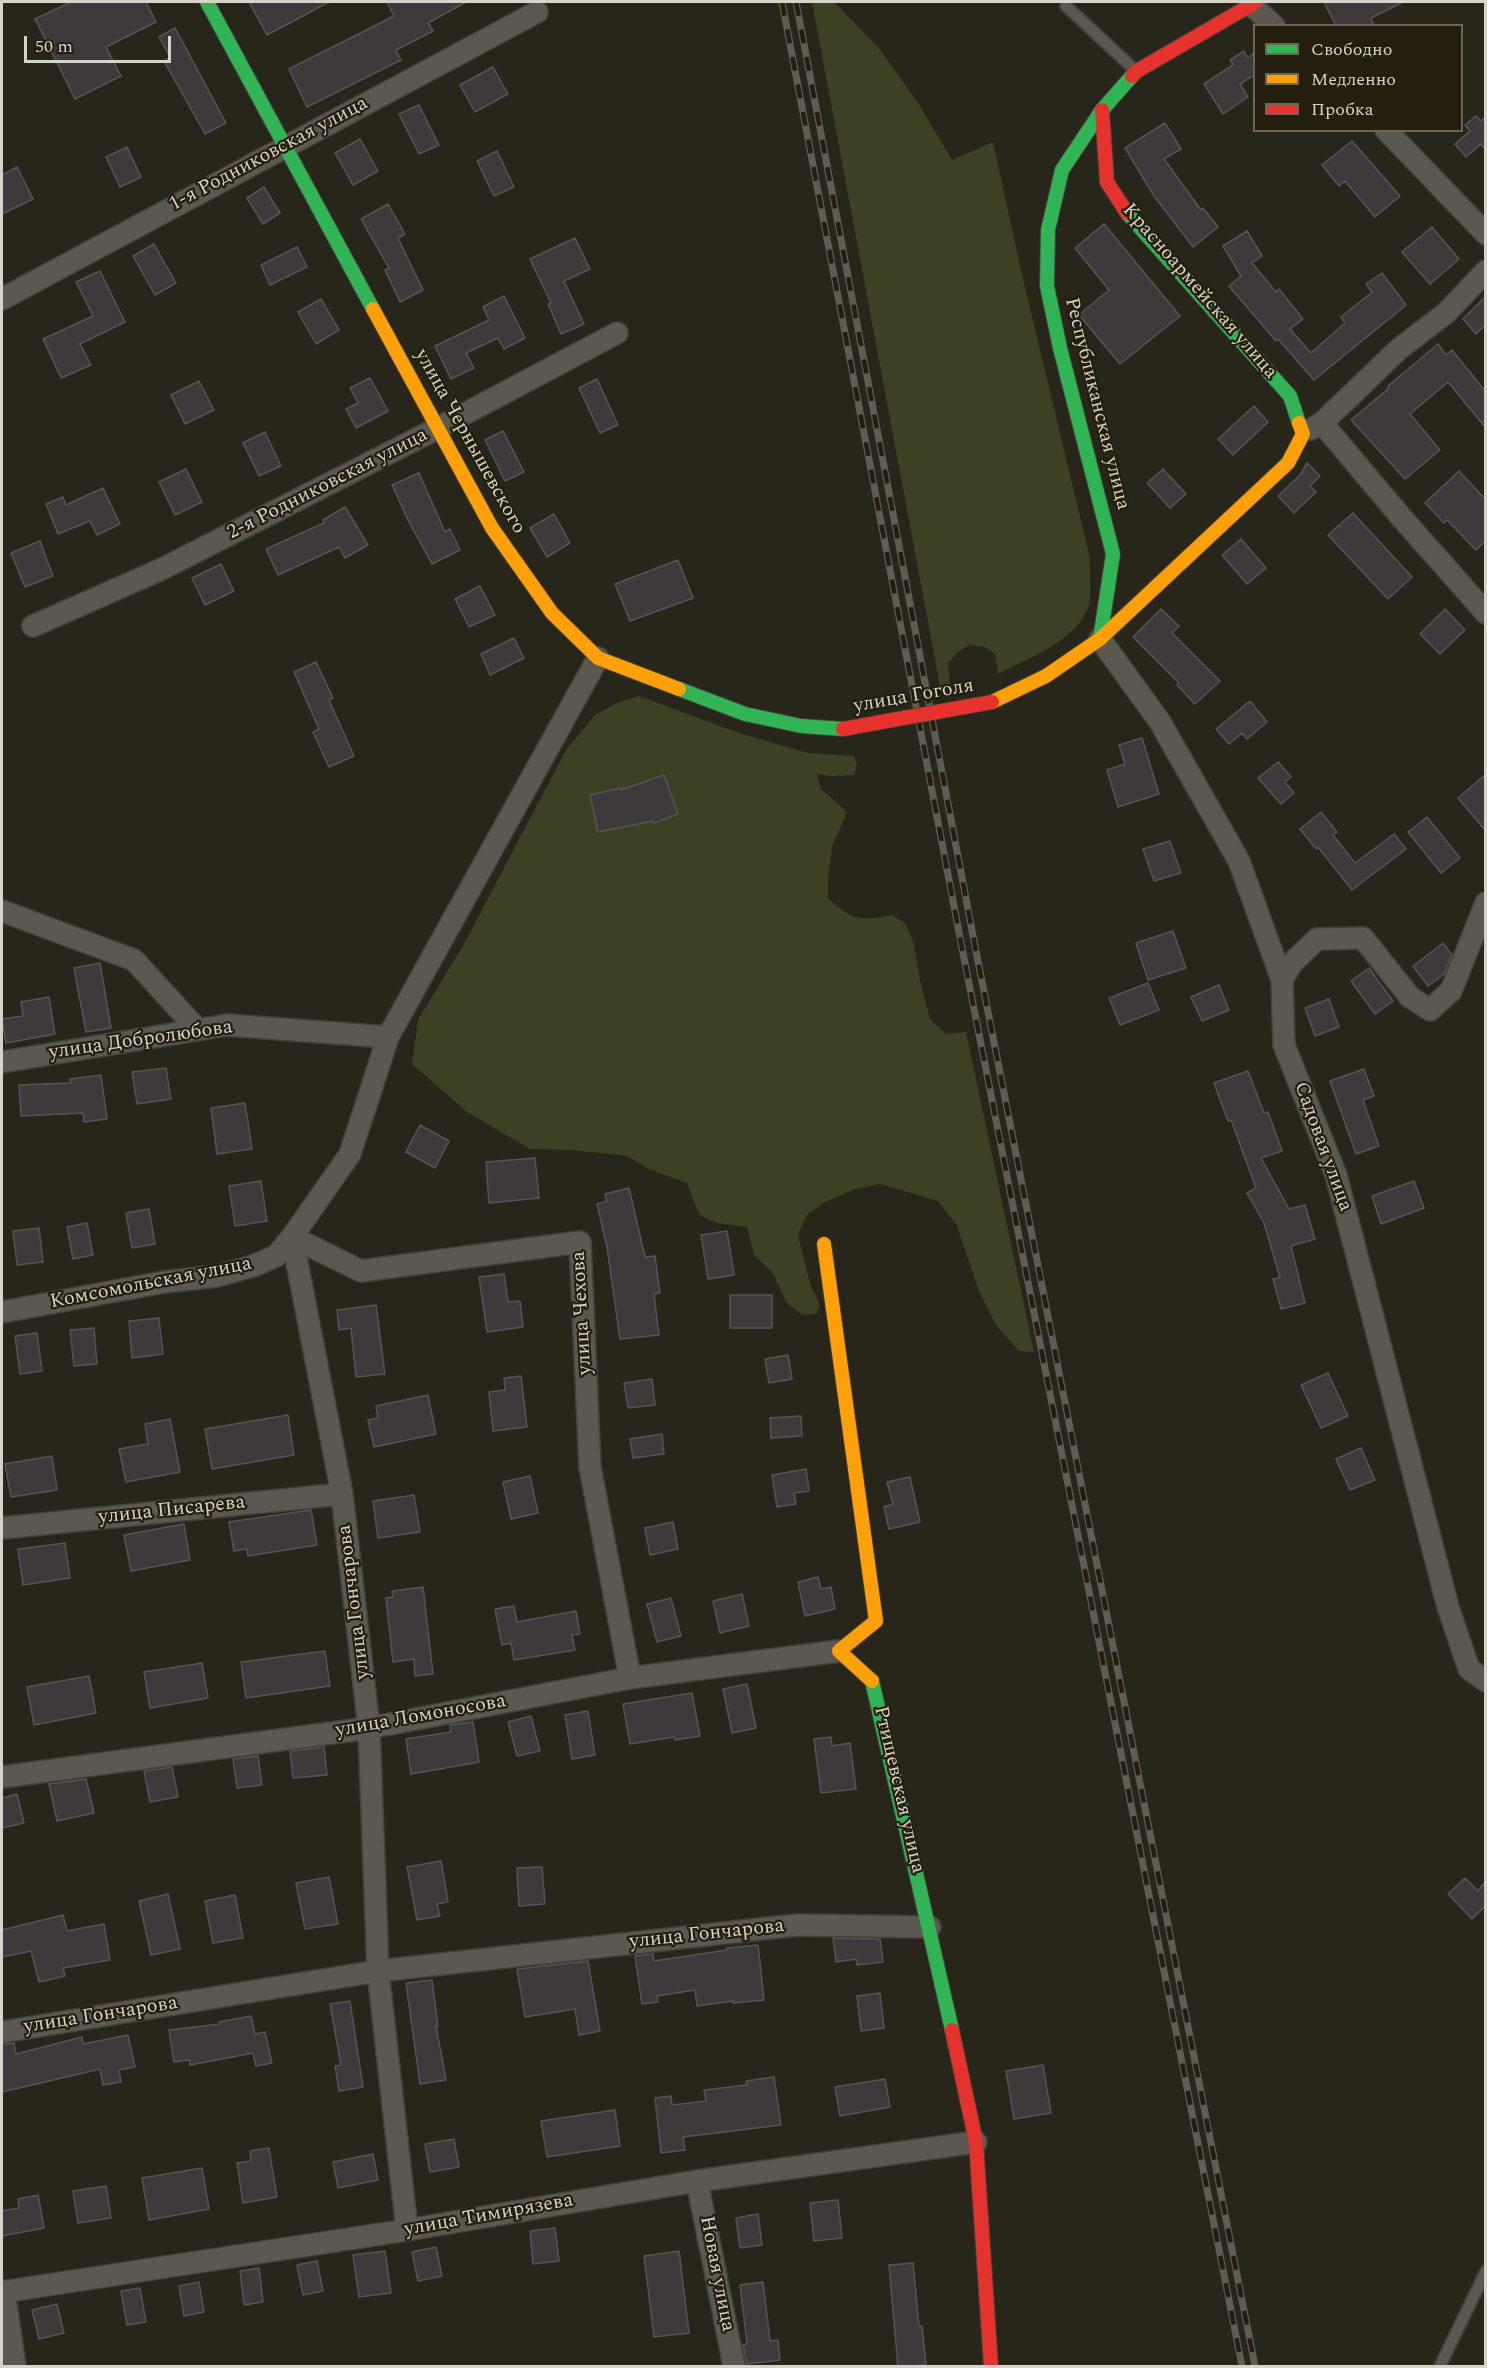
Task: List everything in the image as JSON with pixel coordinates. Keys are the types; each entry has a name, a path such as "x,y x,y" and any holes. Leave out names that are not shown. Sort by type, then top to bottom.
{"street":[{"name":"улица Чернышевского","path":"207,2 492,528 552,613 598,658 745,714 801,726 843,729"},
{"path":"1252,2 1272,24"},
{"name":"Республиканская улица","path":"1100,639 1113,554 1060,348 1047,286 1048,230 1062,170 1102,111 1137,71 1252,2"},
{"name":"1-я Родниковская улица","path":"2,299 537,12"},
{"name":"Красноармейская улица","path":"1102,111 1107,182 1131,219 1290,396 1303,434"},
{"path":"1388,132 1485,234"},
{"path":"1100,639 1288,463 1303,434 1322,423 1399,349 1446,314 1485,271"},
{"name":"2-я Родниковская улица","path":"33,626 162,569 438,428 617,333"},
{"path":"1322,423 1485,613"},
{"name":"улица Гоголя","path":"843,729 992,702 1046,676 1100,639"},
{"name":"Садовая улица","path":"1100,639 1160,722 1239,861 1282,980 1284,1046 1336,1175 1448,1607 1469,1670 1485,1681"},
{"name":"Комсомольская улица","path":"2,1312 164,1282 217,1276 254,1266 276,1256 351,1154 388,1037 598,658"},
{"path":"1282,980 1292,963 1317,939 1363,938 1410,996 1430,1010 1451,991 1485,903"},
{"path":"2,911 134,960 198,1029"},
{"name":"улица Добролюбова","path":"2,1062 227,1025 388,1037"},
{"name":"улица Гончарова","path":"292,1237 342,1494 369,1728 378,1971 408,2230"},
{"name":"улица Чехова","path":"292,1237 361,1270 580,1242 590,1467 630,1678"},
{"path":"824,1244 876,1621 839,1651"},
{"name":"улица Писарева","path":"2,1528 342,1494"},
{"name":"улица Ломоносова","path":"2,1777 369,1728 630,1678 839,1651"},
{"name":"Ртищевская улица","path":"839,1651 872,1681 930,1927 976,2142 988,2366"},
{"name":"улица Гончарова","path":"2,2032 378,1971 797,1925 930,1927"},
{"name":"улица Тимирязева","path":"3,2291 408,2230 698,2181 976,2142"},
{"name":"Новая улица","path":"698,2181 734,2367"},
{"path":"3,2291 15,2367"}],"lane":[{"path":"1066,6 1137,71"},
{"path":"1440,2367 1485,2271"}],"green space":[{"path":"812,2 834,2 879,48 920,106 952,160 993,142 1023,279 1090,558 1089,605 1083,618 1074,629 1051,647 998,674 995,654 985,647 969,645 958,652 948,663 950,686 940,686"},
{"path":"639,696 739,733 808,753 854,756 857,765 854,775 817,774 821,789 847,812 832,847 828,898 851,915 873,918 892,915 905,923 914,944 920,981 930,1019 946,1034 966,1032 1034,1352 1019,1351 996,1325 979,1291 957,1226 938,1201 880,1184 855,1189 823,1203 807,1215 798,1235 810,1283 820,1305 816,1314 802,1315 787,1303 772,1272 754,1255 747,1227 717,1223 699,1215 687,1183 649,1169 627,1156 572,1150 530,1149 467,1112 412,1064 418,1020 464,944 566,750 595,715 619,702"}],"building":[{"path":"71,2 146,2 156,22 106,47 121,76 75,99 35,19"},
{"path":"249,2 329,2 267,35"},
{"path":"387,2 466,2 428,23 433,31 396,50 401,60 307,107 289,69 394,16"},
{"path":"1324,2 1403,2 1371,18 1373,24 1335,24"},
{"path":"175,28 226,123 205,134 164,61 170,57 159,37"},
{"path":"1244,51 1248,58 1253,54 1253,76 1240,84 1248,97 1223,114 1204,84 1233,65 1230,60"},
{"path":"493,67 508,94 475,112 460,85"},
{"path":"419,105 439,145 419,154 399,114"},
{"path":"1476,116 1481,121 1485,117 1485,149 1481,144 1466,157 1455,144 1470,131 1465,125"},
{"path":"1165,123 1181,149 1164,159 1201,210 1203,208 1218,227 1193,247 1154,196 1125,148"},
{"path":"360,139 378,171 353,185 335,153"},
{"path":"1352,141 1400,196 1375,217 1345,181 1339,186 1322,165"},
{"path":"127,147 141,177 120,187 106,157"},
{"path":"497,151 514,187 494,196 477,161"},
{"path":"17,167 33,199 2,214 2,175"},
{"path":"264,187 280,213 263,224 247,198"},
{"path":"388,204 405,234 398,238 423,290 400,302 385,270 389,268 361,219"},
{"path":"1104,224 1180,316 1120,364 1079,315 1109,290 1075,248"},
{"path":"1432,227 1459,259 1430,284 1402,252"},
{"path":"1247,231 1262,256 1252,263 1276,292 1279,289 1303,319 1290,329 1311,353 1345,323 1341,317 1372,292 1366,284 1382,273 1406,305 1314,380 1278,339 1276,341 1229,286 1241,276 1223,246"},
{"path":"575,238 590,269 564,281 584,324 561,334 548,304 551,303 530,259"},
{"path":"154,244 176,283 155,295 133,256"},
{"path":"297,247 307,267 270,285 261,265"},
{"path":"100,271 125,322 80,344 91,365 61,378 43,339 93,316 76,282"},
{"path":"504,296 525,338 504,349 498,338 466,353 474,368 451,379 435,346 489,320 483,307"},
{"path":"1485,297 1485,325 1476,334 1463,319"},
{"path":"321,299 339,330 316,344 298,312"},
{"path":"1438,344 1446,355 1452,350 1485,391 1485,427 1448,382 1410,414 1440,450 1405,479 1351,420"},
{"path":"370,378 388,411 356,428 346,409 358,403 350,388"},
{"path":"597,379 618,425 600,433 579,388"},
{"path":"199,381 214,410 185,424 171,395"},
{"path":"1254,406 1268,422 1233,455 1218,439"},
{"path":"503,431 524,472 505,481 485,440"},
{"path":"265,432 281,466 259,476 243,443"},
{"path":"1307,463 1320,476 1310,486 1316,492 1294,513 1278,496 1300,475"},
{"path":"186,469 202,502 175,515 159,482"},
{"path":"1163,469 1186,494 1170,508 1147,483"},
{"path":"1459,471 1485,499 1485,541 1476,550 1447,520 1444,523 1425,503"},
{"path":"419,473 445,532 450,529 460,550 432,564 392,485"},
{"path":"103,488 120,524 97,535 90,521 58,534 46,504 63,497 66,505"},
{"path":"345,507 368,545 345,558 339,547 278,575 266,549 324,523 323,520"},
{"path":"1353,513 1412,577 1388,599 1328,535"},
{"path":"554,514 570,543 547,557 530,528"},
{"path":"1241,539 1266,568 1247,584 1222,555"},
{"path":"40,541 53,576 25,587 11,553"},
{"path":"678,560 693,598 630,621 615,584"},
{"path":"221,564 234,591 205,605 192,578"},
{"path":"480,586 495,615 469,627 455,599"},
{"path":"1161,609 1179,626 1172,633 1220,681 1195,704 1177,685 1179,683 1133,637"},
{"path":"1445,609 1465,630 1440,654 1420,634"},
{"path":"514,638 524,658 490,675 481,654"},
{"path":"316,662 333,698 329,700 354,756 329,767 313,732 319,729 294,672"},
{"path":"1250,701 1267,722 1247,739 1242,733 1229,744 1216,729"},
{"path":"1142,738 1159,794 1118,807 1107,770 1125,764 1119,745"},
{"path":"1278,762 1291,777 1285,782 1294,793 1281,804 1258,778"},
{"path":"664,775 678,814 654,823 653,821 598,832 590,795 621,788 621,790"},
{"path":"1485,775 1485,830 1458,798"},
{"path":"1321,812 1337,832 1333,835 1355,863 1394,834 1406,849 1352,890 1318,847 1316,849 1300,829"},
{"path":"1427,817 1460,858 1441,873 1408,832"},
{"path":"1170,841 1181,873 1154,881 1143,849"},
{"path":"1173,931 1186,968 1148,980 1136,943"},
{"path":"1443,943 1452,955 1444,974 1428,986 1413,966"},
{"path":"100,963 111,1028 86,1032 74,968"},
{"path":"1369,968 1393,1001 1375,1014 1351,981"},
{"path":"1148,983 1159,1010 1120,1025 1109,998"},
{"path":"1219,985 1229,1010 1202,1021 1191,997"},
{"path":"49,997 55,1034 6,1043 2,1019 23,1016 21,1002"},
{"path":"1329,999 1339,1027 1315,1036 1305,1008"},
{"path":"166,1068 171,1099 137,1104 132,1072"},
{"path":"1364,1069 1374,1096 1363,1100 1379,1146 1356,1154 1330,1081"},
{"path":"1248,1071 1264,1113 1268,1112 1282,1151 1261,1158 1289,1209 1305,1205 1315,1239 1291,1246 1305,1303 1281,1309 1273,1279 1280,1278 1264,1223 1247,1193 1256,1188 1231,1120 1228,1121 1214,1083"},
{"path":"101,1075 107,1119 84,1122 83,1113 21,1116 19,1085 71,1083 70,1079"},
{"path":"245,1103 252,1149 217,1154 211,1108"},
{"path":"420,1125 449,1141 435,1168 406,1152"},
{"path":"535,1158 539,1198 489,1203 486,1162"},
{"path":"261,1181 267,1221 235,1226 229,1186"},
{"path":"1414,1181 1424,1208 1381,1224 1372,1196"},
{"path":"629,1188 645,1257 655,1256 660,1293 654,1294 659,1335 620,1339 607,1247 597,1204 607,1201 605,1194"},
{"path":"149,1209 155,1244 132,1248 126,1213"},
{"path":"87,1223 93,1255 73,1259 67,1227"},
{"path":"39,1228 43,1262 17,1265 13,1231"},
{"path":"727,1231 734,1275 708,1279 701,1235"},
{"path":"504,1274 508,1302 520,1301 523,1327 487,1332 479,1277"},
{"path":"730,1295 772,1295 772,1328 730,1328"},
{"path":"376,1305 385,1374 356,1377 351,1328 339,1330 337,1310"},
{"path":"159,1318 163,1354 132,1358 129,1321"},
{"path":"94,1328 97,1364 74,1366 70,1330"},
{"path":"37,1333 42,1371 20,1374 15,1336"},
{"path":"788,1355 792,1379 769,1383 765,1359"},
{"path":"1328,1373 1348,1416 1321,1428 1301,1385"},
{"path":"521,1376 527,1427 493,1431 489,1392 505,1390 504,1378"},
{"path":"652,1379 655,1405 628,1408 624,1383"},
{"path":"428,1395 436,1434 374,1447 368,1420 378,1418 376,1406"},
{"path":"288,1415 294,1455 212,1469 205,1429"},
{"path":"801,1416 802,1436 771,1438 770,1418"},
{"path":"170,1419 180,1472 126,1482 119,1449 148,1444 145,1424"},
{"path":"662,1434 664,1454 633,1458 630,1439"},
{"path":"1361,1448 1375,1480 1350,1490 1336,1459"},
{"path":"52,1456 57,1490 11,1497 5,1464"},
{"path":"806,1469 809,1491 794,1493 796,1504 777,1507 772,1475"},
{"path":"530,1476 538,1513 511,1519 503,1482"},
{"path":"910,1477 920,1522 889,1529 884,1507 893,1504 887,1482"},
{"path":"414,1495 420,1532 378,1538 373,1501"},
{"path":"311,1510 317,1545 248,1556 247,1549 234,1551 229,1522"},
{"path":"673,1522 678,1549 650,1555 645,1528"},
{"path":"184,1524 190,1560 131,1571 124,1535"},
{"path":"65,1543 70,1578 23,1585 18,1549"},
{"path":"818,1577 821,1589 831,1587 835,1609 805,1616 798,1582"},
{"path":"423,1587 433,1674 415,1676 414,1659 393,1662 386,1598 393,1597 392,1591"},
{"path":"742,1594 749,1626 720,1633 713,1601"},
{"path":"671,1598 681,1636 657,1642 647,1604"},
{"path":"514,1606 517,1622 576,1611 580,1634 572,1635 575,1650 514,1660 511,1643 502,1645 495,1609"},
{"path":"325,1651 330,1686 246,1698 241,1662"},
{"path":"202,1663 208,1698 150,1708 144,1672"},
{"path":"89,1676 96,1713 34,1725 27,1687"},
{"path":"747,1684 756,1728 732,1733 723,1689"},
{"path":"692,1693 700,1736 675,1740 674,1737 630,1744 623,1704"},
{"path":"588,1711 595,1755 572,1759 565,1715"},
{"path":"531,1716 540,1751 517,1756 508,1722"},
{"path":"473,1722 479,1762 411,1774 406,1739 451,1732 450,1725"},
{"path":"831,1737 832,1746 850,1743 856,1789 821,1793 814,1739"},
{"path":"324,1747 327,1775 293,1778 290,1751"},
{"path":"258,1756 262,1785 237,1788 233,1759"},
{"path":"172,1767 178,1797 150,1802 144,1771"},
{"path":"86,1779 94,1813 57,1821 49,1784"},
{"path":"17,1794 24,1823 2,1828 2,1798"},
{"path":"441,1861 448,1902 437,1904 440,1916 417,1920 407,1867"},
{"path":"542,1867 545,1904 519,1906 517,1868"},
{"path":"329,1877 338,1924 305,1929 296,1883"},
{"path":"1465,1878 1478,1891 1485,1882 1485,1906 1472,1919 1448,1894"},
{"path":"168,1894 180,1949 151,1955 139,1901"},
{"path":"235,1895 243,1938 213,1943 205,1901"},
{"path":"63,1915 67,1931 104,1924 110,1960 63,1968 65,1976 39,1982 31,1951 2,1957 2,1930"},
{"path":"833,1938 880,1939 883,1962 857,1965 856,1959 836,1962"},
{"path":"758,1945 764,2000 697,2006 695,1990 657,1996 658,2002 642,2004 635,1956 653,1954 654,1961"},
{"path":"588,1961 600,2031 579,2035 575,2009 525,2017 517,1969"},
{"path":"432,1980 438,2026 436,2026 446,2080 420,2084 406,1983"},
{"path":"880,1993 884,2028 861,2031 857,1996"},
{"path":"350,2001 363,2087 339,2091 335,2066 341,2065 330,2004"},
{"path":"251,2016 255,2034 265,2032 272,2063 256,2066 253,2053 190,2065 190,2060 174,2062 169,2030 220,2024 219,2022"},
{"path":"128,2035 135,2067 119,2070 121,2082 103,2085 100,2069 2,2092 2,2044 14,2043 16,2054 82,2037 83,2044"},
{"path":"1043,2065 1051,2113 1014,2119 1006,2071"},
{"path":"774,2077 781,2125 683,2137 685,2150 661,2153 655,2098 671,2096 672,2105 706,2101 704,2090 747,2085 746,2081"},
{"path":"885,2079 890,2107 840,2116 835,2087"},
{"path":"615,2110 620,2146 547,2157 541,2121"},
{"path":"454,2139 459,2167 430,2172 425,2144"},
{"path":"269,2148 277,2197 243,2203 237,2163 251,2161 250,2151"},
{"path":"373,2154 378,2180 338,2188 333,2162"},
{"path":"202,2168 209,2209 149,2220 142,2178"},
{"path":"106,2186 111,2218 78,2223 73,2191"},
{"path":"38,2195 44,2228 2,2236 2,2211 19,2208 18,2199"},
{"path":"838,2200 842,2238 814,2241 810,2203"},
{"path":"758,2214 762,2245 740,2248 736,2218"},
{"path":"555,2228 559,2261 533,2264 530,2231"},
{"path":"436,2247 442,2276 418,2281 412,2252"},
{"path":"385,2251 391,2293 359,2297 353,2255"},
{"path":"679,2251 689,2333 654,2337 644,2256"},
{"path":"317,2261 323,2291 303,2295 297,2265"},
{"path":"913,2263 919,2326 922,2326 926,2365 898,2367 889,2265"},
{"path":"259,2268 263,2302 244,2305 240,2271"},
{"path":"199,2282 204,2312 184,2316 179,2286"},
{"path":"763,2282 770,2341 778,2340 780,2360 747,2364 743,2345 747,2344 740,2285"},
{"path":"140,2288 146,2322 127,2325 121,2291"},
{"path":"57,2304 64,2333 39,2339 32,2310"}],"railway":[{"path":"782,2 962,948 1242,2366"},
{"path":"796,2 975,946 1255,2366"}],"traffic: fast":[{"path":"207,2 373,309"},
{"path":"1100,639 1113,554 1060,348 1047,286 1048,230 1062,170 1102,110 1132,76"},
{"path":"1127,213 1290,396 1299,423"},
{"path":"679,689 745,714 801,726 843,729"},
{"path":"872,1681 952,2030"}],"traffic: slow":[{"path":"373,309 492,528 552,613 598,658 679,689"},
{"path":"992,702 1046,676 1100,639 1288,463 1303,434 1299,423"},
{"path":"824,1244 876,1621 839,1651 872,1681"}],"traffic: jam":[{"path":"1132,76 1256,2"},
{"path":"1102,110 1107,182 1127,213"},
{"path":"843,729 992,702"},
{"path":"952,2030 976,2142 991,2366"}]}
